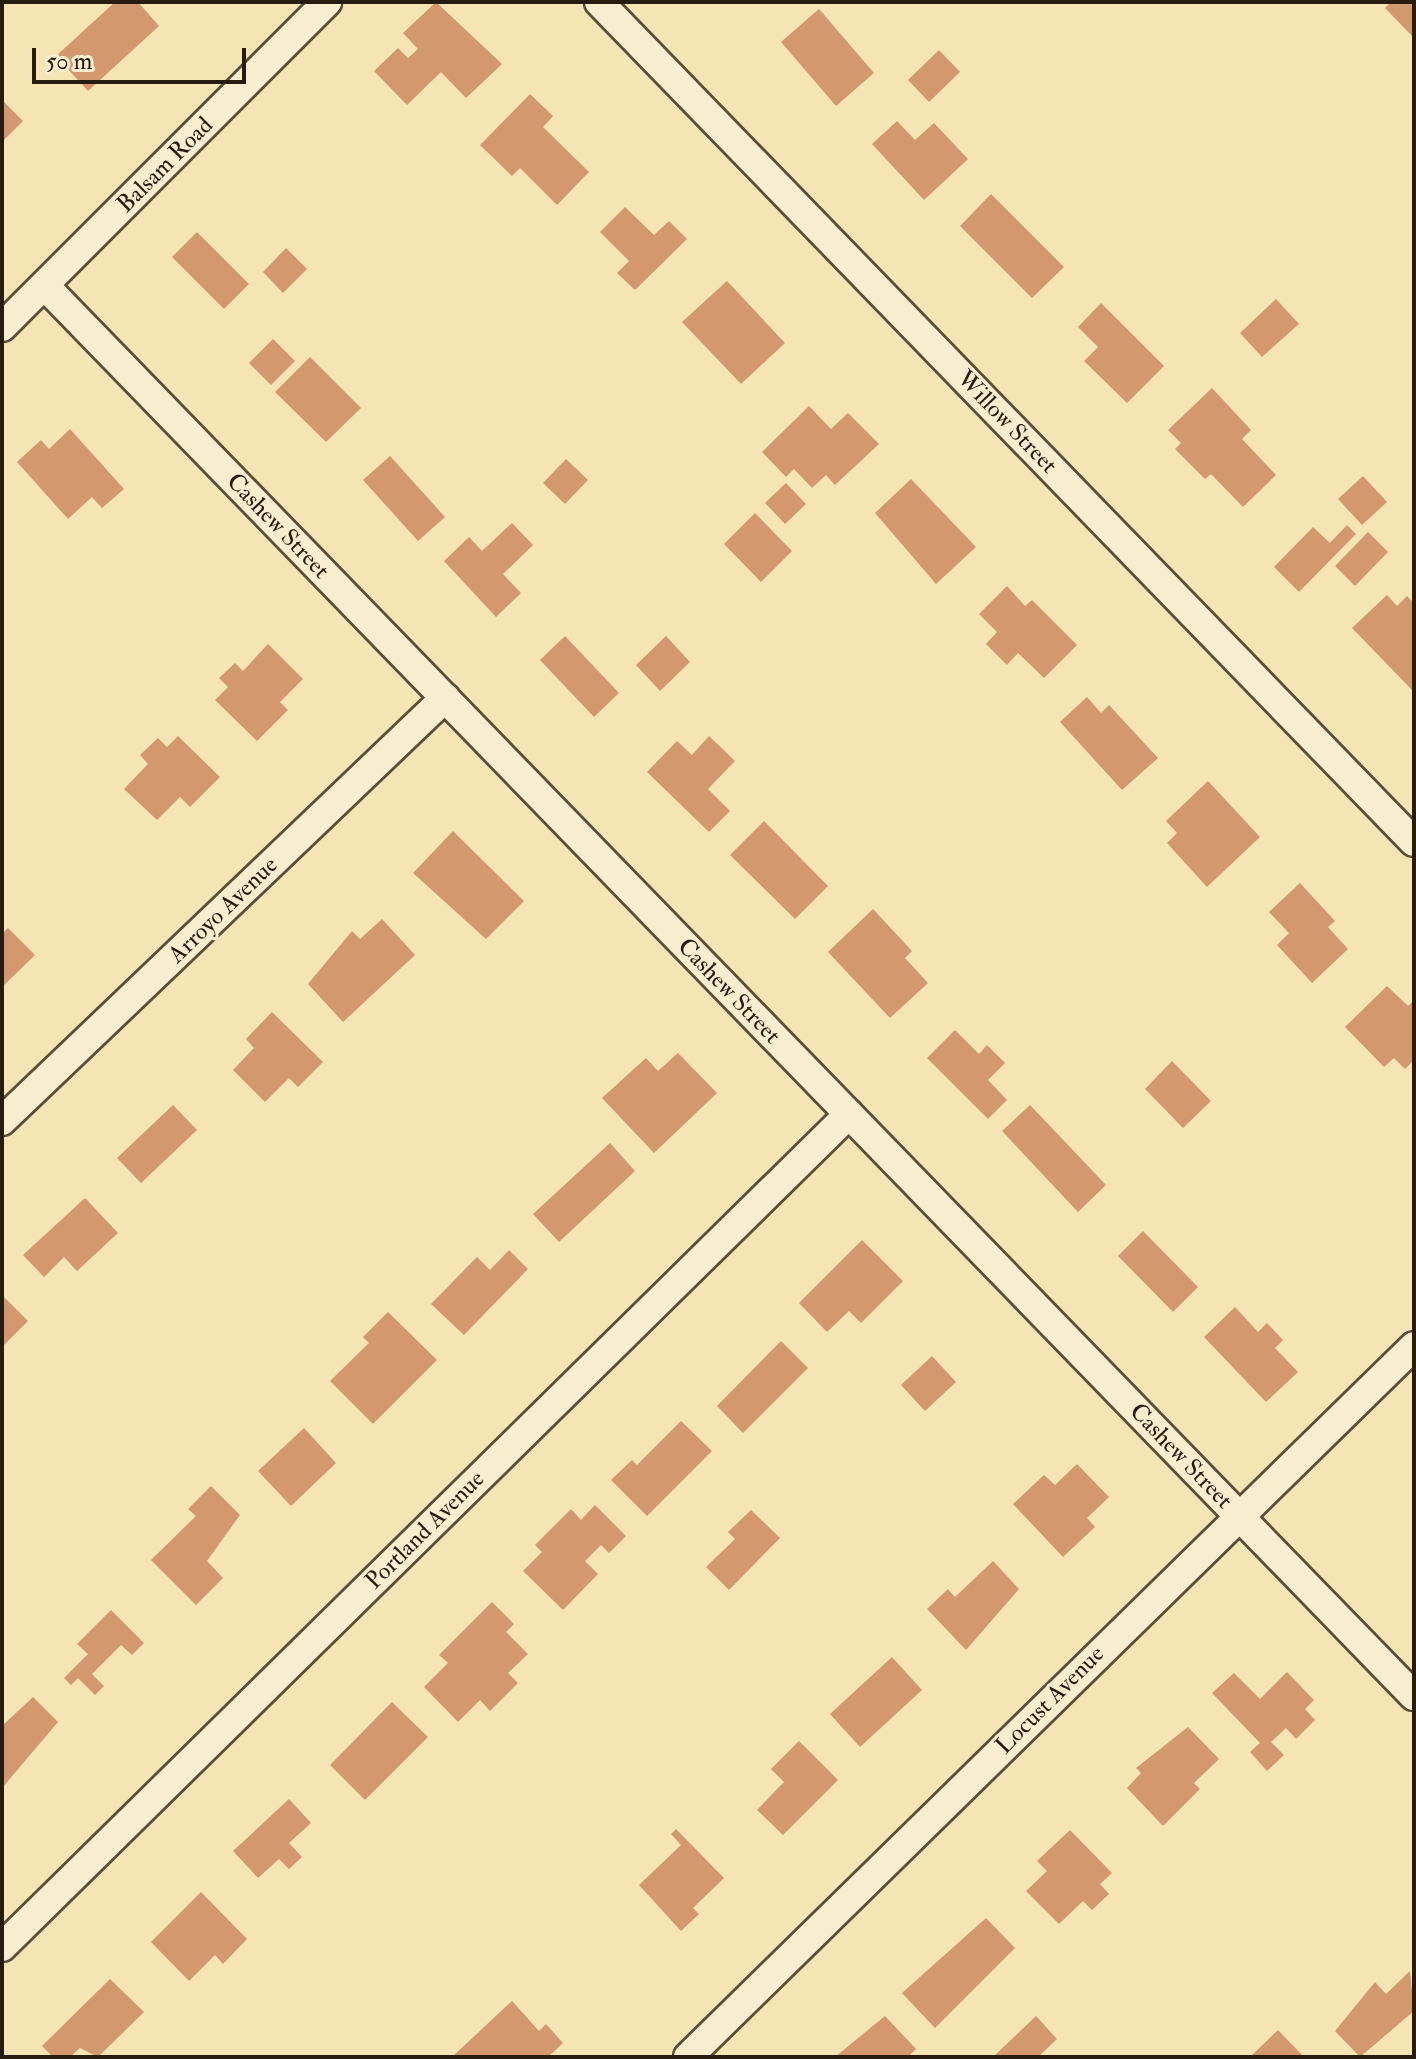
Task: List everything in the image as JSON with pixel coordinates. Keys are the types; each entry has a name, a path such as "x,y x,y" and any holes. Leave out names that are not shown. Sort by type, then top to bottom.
{"street":[{"name":"Balsam Road","path":"2,327 327,2"},
{"name":"Willow Street","path":"599,2 1414,842"},
{"name":"Cashew Street","path":"45,286 1414,1696"},
{"name":"Arroyo Avenue","path":"2,1121 445,698"},
{"name":"Portland Avenue","path":"2,1947 849,1114"},
{"name":"Locust Avenue","path":"688,2057 1238,1515 1414,1346"}],"building":[{"path":"115,2 138,2 159,26 88,91 56,56"},
{"path":"436,2 502,64 466,98 441,72 407,105 374,71 398,48 408,58 418,49 403,33"},
{"path":"1391,2 1414,2 1414,38 1385,8"},
{"path":"819,9 874,73 836,106 781,42"},
{"path":"939,50 960,72 929,102 908,80"},
{"path":"530,94 553,116 543,127 589,172 557,205 520,168 512,176 480,145"},
{"path":"2,100 23,121 2,142"},
{"path":"897,121 915,140 934,123 968,159 924,200 872,144"},
{"path":"991,194 1064,267 1032,298 960,226"},
{"path":"625,207 654,235 669,221 687,239 635,290 617,273 629,261 600,232"},
{"path":"197,232 249,284 224,309 172,257"},
{"path":"286,248 307,269 283,293 263,272"},
{"path":"727,281 785,343 741,384 682,322"},
{"path":"1276,299 1299,324 1262,357 1240,333"},
{"path":"1101,303 1164,366 1127,403 1084,361 1098,347 1078,327"},
{"path":"273,339 295,361 271,385 249,363"},
{"path":"310,357 361,408 326,442 275,392"},
{"path":"1212,388 1251,430 1242,439 1276,475 1243,507 1211,474 1205,479 1175,449 1181,443 1168,430"},
{"path":"809,406 831,429 848,413 879,444 835,485 826,475 812,488 794,469 786,477 762,452"},
{"path":"70,429 124,489 102,508 92,497 68,519 17,462 41,440 49,449"},
{"path":"390,456 445,517 418,541 363,480"},
{"path":"566,459 588,480 565,504 543,483"},
{"path":"1363,476 1387,502 1362,525 1338,499"},
{"path":"911,479 976,547 936,584 875,513"},
{"path":"786,483 806,504 785,524 765,503"},
{"path":"755,513 792,551 761,582 724,544"},
{"path":"512,523 533,545 503,574 521,593 496,617 444,561 469,537 482,551"},
{"path":"1347,525 1356,534 1299,592 1274,567 1313,527 1330,543"},
{"path":"1368,532 1388,552 1355,586 1335,566"},
{"path":"1007,586 1025,606 1032,600 1077,645 1044,678 1018,653 1007,665 986,644 997,632 979,614"},
{"path":"1387,595 1397,606 1407,596 1414,603 1414,692 1352,628"},
{"path":"565,636 619,693 594,717 540,660"},
{"path":"666,636 690,662 660,691 636,665"},
{"path":"268,644 303,679 280,702 288,710 257,741 215,700 228,687 219,678 235,663 243,671"},
{"path":"1087,697 1101,713 1109,705 1158,758 1122,790 1060,722"},
{"path":"178,736 220,777 190,807 180,797 157,820 124,789 148,764 140,755 158,738 167,747"},
{"path":"709,736 735,761 708,789 730,811 709,832 647,772 677,741 692,755"},
{"path":"1208,781 1260,837 1207,887 1167,843 1177,833 1166,821"},
{"path":"764,821 828,886 795,919 730,855"},
{"path":"453,831 524,901 486,939 413,873"},
{"path":"1300,883 1335,921 1328,927 1348,949 1312,983 1277,945 1289,933 1269,912"},
{"path":"873,909 912,951 905,958 928,983 890,1018 828,952"},
{"path":"382,919 415,955 343,1022 308,984 352,931 360,939"},
{"path":"8,928 35,955 2,987 2,934"},
{"path":"1387,986 1408,1006 1414,1000 1414,1060 1405,1069 1394,1058 1384,1067 1345,1027"},
{"path":"272,1012 323,1062 298,1087 289,1078 265,1102 233,1070 254,1048 246,1039"},
{"path":"955,1030 979,1054 987,1045 1005,1063 988,1080 1007,1100 988,1119 927,1058"},
{"path":"678,1053 717,1093 654,1153 602,1098 646,1058 658,1071"},
{"path":"1172,1061 1211,1101 1183,1128 1145,1089"},
{"path":"173,1105 197,1130 141,1183 117,1158"},
{"path":"1030,1105 1106,1185 1078,1212 1002,1131"},
{"path":"610,1143 635,1171 559,1242 533,1214"},
{"path":"85,1198 118,1233 77,1271 64,1257 44,1277 23,1255"},
{"path":"1143,1231 1198,1287 1173,1312 1118,1256"},
{"path":"862,1240 903,1281 861,1323 849,1311 827,1332 799,1303"},
{"path":"509,1250 528,1269 464,1335 431,1304 477,1257 490,1270"},
{"path":"2,1295 28,1321 2,1347"},
{"path":"1235,1307 1258,1332 1267,1323 1283,1340 1275,1348 1298,1372 1266,1402 1204,1337"},
{"path":"388,1312 437,1360 373,1424 330,1381 369,1343 363,1337"},
{"path":"781,1341 808,1368 743,1433 717,1406"},
{"path":"932,1356 956,1382 925,1411 901,1385"},
{"path":"681,1421 712,1451 647,1516 611,1480 632,1460 637,1465"},
{"path":"304,1428 336,1463 291,1506 258,1471"},
{"path":"1077,1464 1109,1497 1087,1518 1095,1527 1063,1557 1013,1504 1044,1475 1055,1485"},
{"path":"211,1486 240,1515 207,1561 223,1578 196,1605 151,1560 196,1516 188,1509"},
{"path":"595,1505 626,1536 609,1553 601,1545 585,1561 598,1574 563,1610 523,1571 542,1552 535,1545 571,1509 581,1520"},
{"path":"751,1510 780,1538 729,1590 706,1567 735,1539 728,1532"},
{"path":"993,1561 1019,1589 966,1650 927,1609 948,1589 955,1597"},
{"path":"492,1602 514,1624 506,1632 528,1654 508,1673 518,1683 490,1711 480,1700 458,1722 424,1687 448,1663 439,1655"},
{"path":"111,1610 144,1643 132,1655 121,1645 92,1674 104,1686 95,1695 78,1678 71,1685 64,1678 88,1654 77,1644"},
{"path":"892,1657 922,1690 860,1747 830,1714"},
{"path":"1287,1672 1314,1700 1305,1709 1315,1720 1296,1739 1286,1728 1271,1742 1284,1755 1267,1771 1250,1752 1260,1743 1212,1693 1234,1673 1260,1699"},
{"path":"33,1697 58,1722 2,1788 2,1726"},
{"path":"392,1702 428,1737 365,1800 330,1765"},
{"path":"1188,1727 1219,1759 1194,1783 1200,1789 1163,1826 1127,1788 1141,1773 1136,1768"},
{"path":"799,1741 838,1780 783,1835 757,1810 784,1782 771,1769"},
{"path":"289,1799 311,1823 289,1843 302,1857 289,1869 279,1859 258,1878 233,1851"},
{"path":"676,1829 724,1878 693,1908 699,1914 681,1931 639,1885 681,1845 671,1834"},
{"path":"1070,1830 1112,1873 1100,1884 1109,1894 1092,1910 1083,1901 1059,1924 1026,1891 1047,1871 1037,1861"},
{"path":"201,1892 247,1939 223,1964 215,1955 189,1981 151,1942"},
{"path":"986,1918 1015,1948 935,2028 902,1993"},
{"path":"1410,1971 1414,2011 1360,2057 1335,2031 1375,1982 1386,1994"},
{"path":"110,1979 144,2012 98,2057 80,2048 70,2057 53,2057 42,2046"},
{"path":"512,2001 539,2031 546,2024 563,2043 548,2057 452,2057"},
{"path":"885,2016 916,2049 908,2057 835,2057"},
{"path":"1036,2016 1057,2039 1038,2057 993,2057"},
{"path":"1278,2030 1304,2057 1250,2057"}]}
